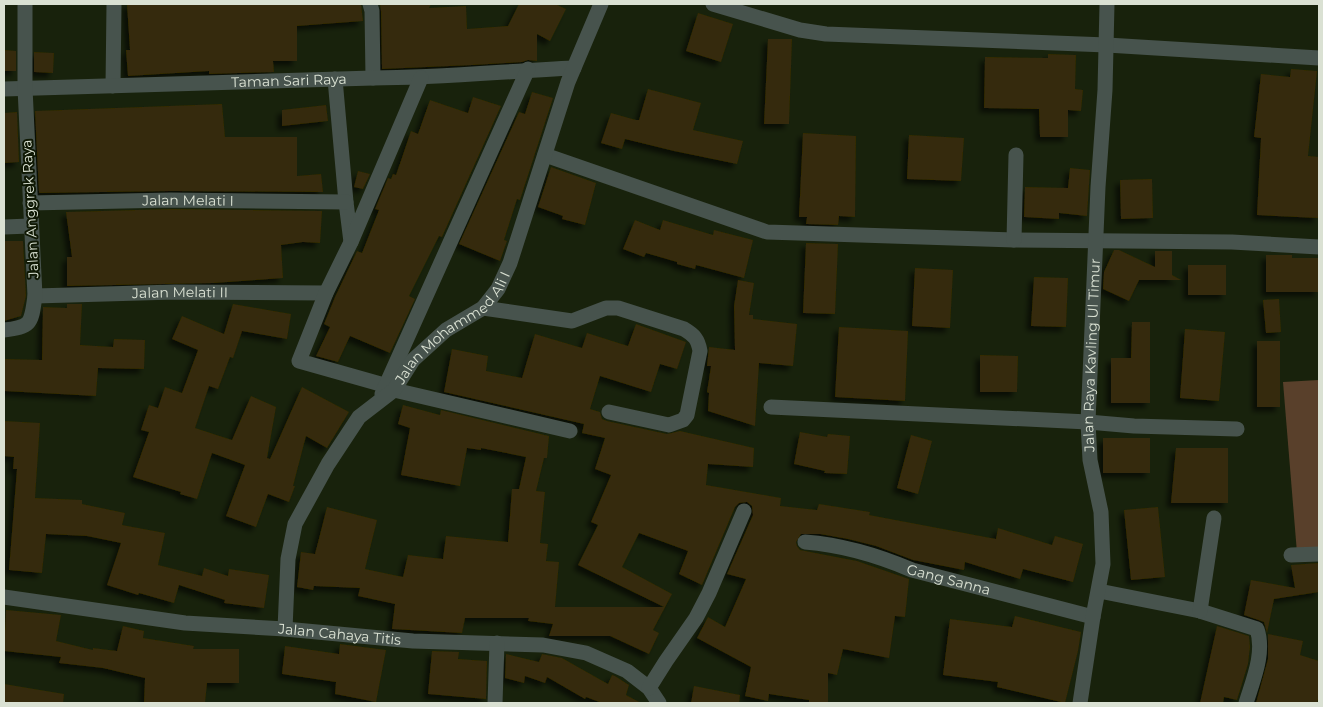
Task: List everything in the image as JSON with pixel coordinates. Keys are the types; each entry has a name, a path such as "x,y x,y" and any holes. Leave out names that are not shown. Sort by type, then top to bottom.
{"street":[{"name":"Jalan Anggrek Raya","path":"4,330 24,326 31,319 35,296 30,226 25,88 25,4"},
{"path":"113,86 114,4"},
{"path":"370,4 372,10 373,78"},
{"name":"Jalan Mohammed Ali I","path":"285,629 288,559 295,524 328,464 359,417 379,402 389,387 413,360 446,330 483,308 498,288 510,263 574,68 601,4"},
{"path":"713,4 800,30 826,34 1107,46 1319,58"},
{"name":"Jalan Raya Kavling Ul Timur","path":"1080,703 1103,564 1101,512 1090,460 1088,422 1098,186 1107,46 1107,4"},
{"name":"Taman Sari Raya","path":"4,88 421,78 528,69 574,68"},
{"path":"389,387 528,69"},
{"path":"421,78 351,242 326,293 299,361 389,387 570,431"},
{"path":"335,79 351,242"},
{"path":"545,155 767,232 1014,240 1232,242 1319,248"},
{"path":"1014,240 1016,155"},
{"name":"Jalan Melati I","path":"30,203 171,200 346,202"},
{"path":"4,227 30,226"},
{"name":"Jalan Melati II","path":"35,296 175,292 326,293"},
{"path":"483,308 572,321 606,308 618,308 694,334 699,342 700,351 687,415 683,420 669,425 609,412"},
{"path":"771,407 1088,422 1134,426 1237,429"},
{"path":"649,688 700,610 744,511"},
{"path":"1200,611 1214,518"},
{"name":"Gang Sanna","path":"805,542 829,544 859,551 886,559 912,570 1093,617"},
{"path":"1291,555 1319,554"},
{"path":"1099,590 1200,611 1257,629 1260,638 1260,649 1246,703"},
{"name":"Jalan Cahaya Titis","path":"4,597 185,623 413,640 543,645 586,653 627,671 649,688 659,703"},
{"path":"495,703 497,643"}],"shaded area":[{"path":"1319,380 1319,554 1297,553 1283,382"}],"building":[{"path":"127,4 361,4 363,21 297,26 297,61 273,61 274,72 209,74 209,71 128,76 126,50 130,50"},
{"path":"380,4 431,4 429,8 466,6 467,29 508,26 519,4 555,4 566,9 550,41 537,34 537,61 382,69"},
{"path":"698,13 733,24 721,62 686,51"},
{"path":"768,39 792,39 789,124 764,124"},
{"path":"4,50 16,51 16,71 4,71"},
{"path":"34,52 54,53 53,73 34,72"},
{"path":"1048,54 1076,55 1075,89 1083,90 1081,111 1068,110 1068,137 1040,137 1039,109 984,108 985,57 1048,58"},
{"path":"1291,69 1317,71 1308,156 1319,157 1318,218 1257,215 1261,138 1254,137 1261,74 1290,77"},
{"path":"648,89 701,103 693,130 743,141 737,164 625,139 622,149 601,143 611,113 639,120"},
{"path":"532,92 553,98 520,200 517,199 504,240 507,241 500,261 459,244 519,112 525,114"},
{"path":"473,97 501,106 442,237 439,236 409,296 415,299 390,353 350,336 338,362 316,356 330,327 324,324 335,297 357,251 362,253 379,210 375,209 388,178 391,179 393,174 396,175 411,131 418,134 430,100 468,113"},
{"path":"222,104 225,137 297,137 297,176 321,174 323,192 171,191 39,193 35,111"},
{"path":"326,105 328,121 282,126 282,110"},
{"path":"17,112 19,162 4,163 4,113"},
{"path":"803,133 856,136 855,217 839,216 838,225 806,224 807,217 799,217"},
{"path":"909,135 964,138 961,181 907,179"},
{"path":"551,167 596,183 585,225 562,219 563,216 538,207"},
{"path":"1070,168 1090,170 1087,216 1059,213 1059,219 1024,217 1025,187 1068,188"},
{"path":"358,171 370,174 363,189 354,187"},
{"path":"1152,179 1153,218 1121,219 1120,180"},
{"path":"171,209 322,211 320,243 303,242 281,245 283,278 214,283 67,286 67,257 72,257 66,212"},
{"path":"635,220 660,230 663,220 713,235 714,230 753,240 744,278 696,265 695,269 646,253 644,257 623,249"},
{"path":"4,241 23,241 26,296 21,316 4,321"},
{"path":"806,243 838,244 835,314 803,313"},
{"path":"1114,250 1119,250 1155,267 1155,251 1172,251 1172,275 1181,280 1139,280 1129,301 1103,289 1104,272"},
{"path":"1266,255 1292,255 1292,258 1319,258 1319,292 1266,292"},
{"path":"1188,265 1226,265 1226,295 1188,295"},
{"path":"915,268 953,270 950,328 912,326"},
{"path":"1034,277 1068,278 1066,327 1031,326"},
{"path":"738,280 754,283 749,315 753,315 753,319 797,324 793,366 759,363 755,426 708,411 709,393 707,392 711,366 707,366 709,347 735,350 734,306"},
{"path":"1279,299 1281,332 1266,333 1263,300"},
{"path":"67,304 82,304 80,345 113,347 114,339 145,340 144,369 98,368 96,396 4,391 4,359 42,360 43,307 67,308"},
{"path":"233,304 291,314 287,339 242,331 233,358 230,357 218,389 209,386 195,428 232,440 251,396 276,407 267,458 270,459 302,387 349,412 327,448 306,436 293,486 295,486 289,502 268,494 256,527 226,516 245,465 212,453 197,499 133,477 149,432 141,430 149,405 158,408 165,387 182,393 198,350 172,339 182,316 224,334"},
{"path":"1132,322 1150,322 1150,403 1111,403 1111,358 1131,358"},
{"path":"636,324 686,342 677,369 660,364 651,392 600,376 590,409 600,412 602,419 607,421 667,434 680,431 754,448 753,467 708,464 706,485 781,498 780,506 817,510 819,504 870,512 869,515 996,539 998,528 1052,545 1055,536 1083,544 1073,582 1023,569 1020,579 965,562 964,570 913,560 876,546 848,539 820,534 801,534 796,542 800,550 857,561 909,579 905,617 895,616 889,658 843,649 837,675 828,673 828,703 809,703 809,700 769,694 768,701 745,696 751,667 697,638 708,617 725,627 746,579 727,574 753,515 752,506 747,502 739,503 735,507 702,585 679,574 688,551 639,533 622,567 672,594 653,630 659,633 649,654 610,636 549,636 553,624 528,621 529,618 465,618 462,633 392,629 395,604 358,596 360,588 314,586 313,590 297,587 301,552 315,554 327,507 377,520 365,569 403,577 408,555 443,559 446,536 508,542 512,489 519,489 526,457 481,448 481,450 467,448 460,486 401,475 410,428 398,424 403,405 440,415 441,410 549,436 547,458 544,458 536,491 545,492 540,543 548,544 546,561 559,562 555,607 664,607 578,565 598,525 591,522 611,475 595,469 605,438 582,433 584,424 444,392 452,349 488,356 486,371 522,378 535,334 582,348 587,333 628,346"},
{"path":"839,327 908,331 905,401 835,397"},
{"path":"1185,329 1225,332 1219,401 1180,398"},
{"path":"1257,341 1280,341 1280,407 1257,407"},
{"path":"980,355 1018,356 1017,392 980,392"},
{"path":"4,421 40,423 35,498 82,500 82,504 125,513 122,525 165,533 158,565 202,576 204,568 228,576 229,569 269,575 264,608 224,603 225,600 179,585 174,603 139,593 138,595 107,585 121,543 87,536 46,534 42,573 9,570 17,469 13,469 14,457 4,456"},
{"path":"800,432 827,437 828,434 850,436 847,474 824,473 825,471 794,464"},
{"path":"911,435 932,441 918,494 897,488"},
{"path":"1103,438 1150,438 1150,473 1103,473"},
{"path":"1176,448 1228,448 1228,503 1171,503"},
{"path":"1158,507 1165,577 1131,580 1124,510"},
{"path":"1319,563 1319,592 1274,599 1267,633 1264,622 1244,615 1251,580 1295,588 1291,565"},
{"path":"6,610 61,615 56,641 93,650 93,648 117,651 123,626 144,631 143,638 194,646 193,649 239,649 239,683 207,683 205,703 144,703 145,678 103,668 59,663 61,657 4,651"},
{"path":"1015,616 1081,632 1065,703 997,687 998,682 943,675 950,619 1012,627"},
{"path":"1217,626 1249,636 1248,664 1237,700 1224,697 1223,703 1200,703"},
{"path":"1268,634 1303,641 1300,655 1319,661 1319,696 1317,703 1256,703 1268,659"},
{"path":"340,644 386,650 376,702 335,694 336,682 282,674 285,646 339,654"},
{"path":"432,651 459,652 458,659 487,661 486,699 428,694"},
{"path":"506,654 539,662 542,654 562,658 608,684 612,675 615,676 629,685 626,695 641,703 602,703 586,697 585,699 547,677 545,683 525,676 524,683 505,678"},
{"path":"4,684 64,694 63,703 4,703"},
{"path":"694,686 740,695 739,703 691,703"}]}
